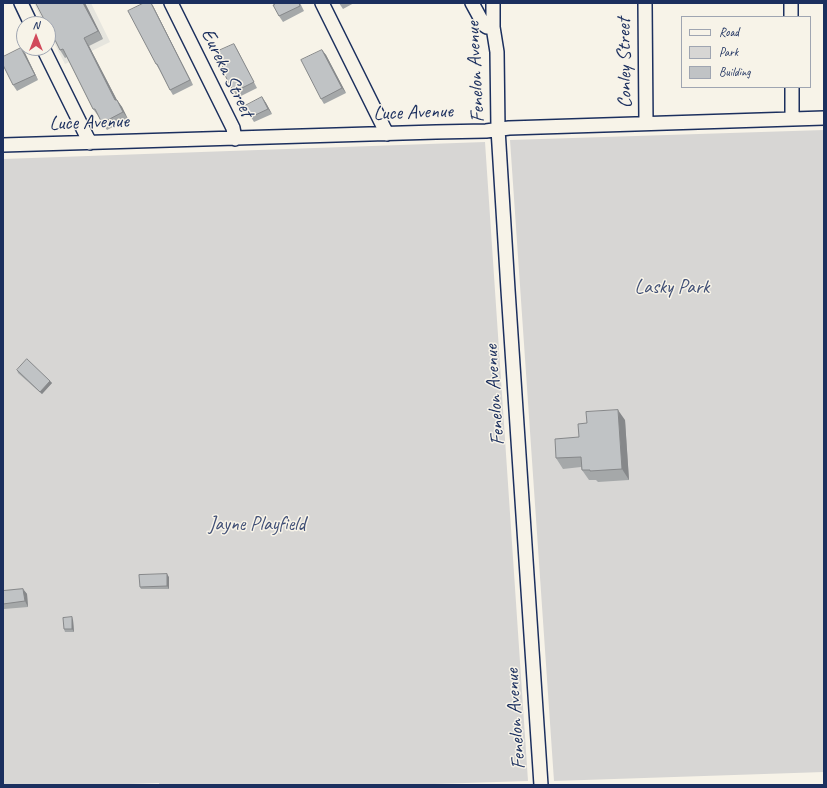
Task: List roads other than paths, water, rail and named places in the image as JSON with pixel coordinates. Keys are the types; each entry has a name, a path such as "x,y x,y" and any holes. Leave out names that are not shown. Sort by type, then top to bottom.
{"street":[{"path":"20,3 27,16"},
{"name":"Eureka Street","path":"171,3 233,128 235,139"},
{"path":"322,3 387,134"},
{"path":"472,3 484,25 493,26"},
{"name":"Fenelon Avenue","path":"493,3 493,26 497,52 498,129 541,785"},
{"name":"Conley Street","path":"645,3 646,123"},
{"path":"791,3 791,16"},
{"path":"47,56 90,143"},
{"path":"792,88 792,118"},
{"name":"Luce Avenue","path":"3,145 235,139 646,123 824,118"}],"park label":[{"name":"Lasky Park","path":"672,288"},
{"name":"Jayne Playfield","path":"257,525"}]}
